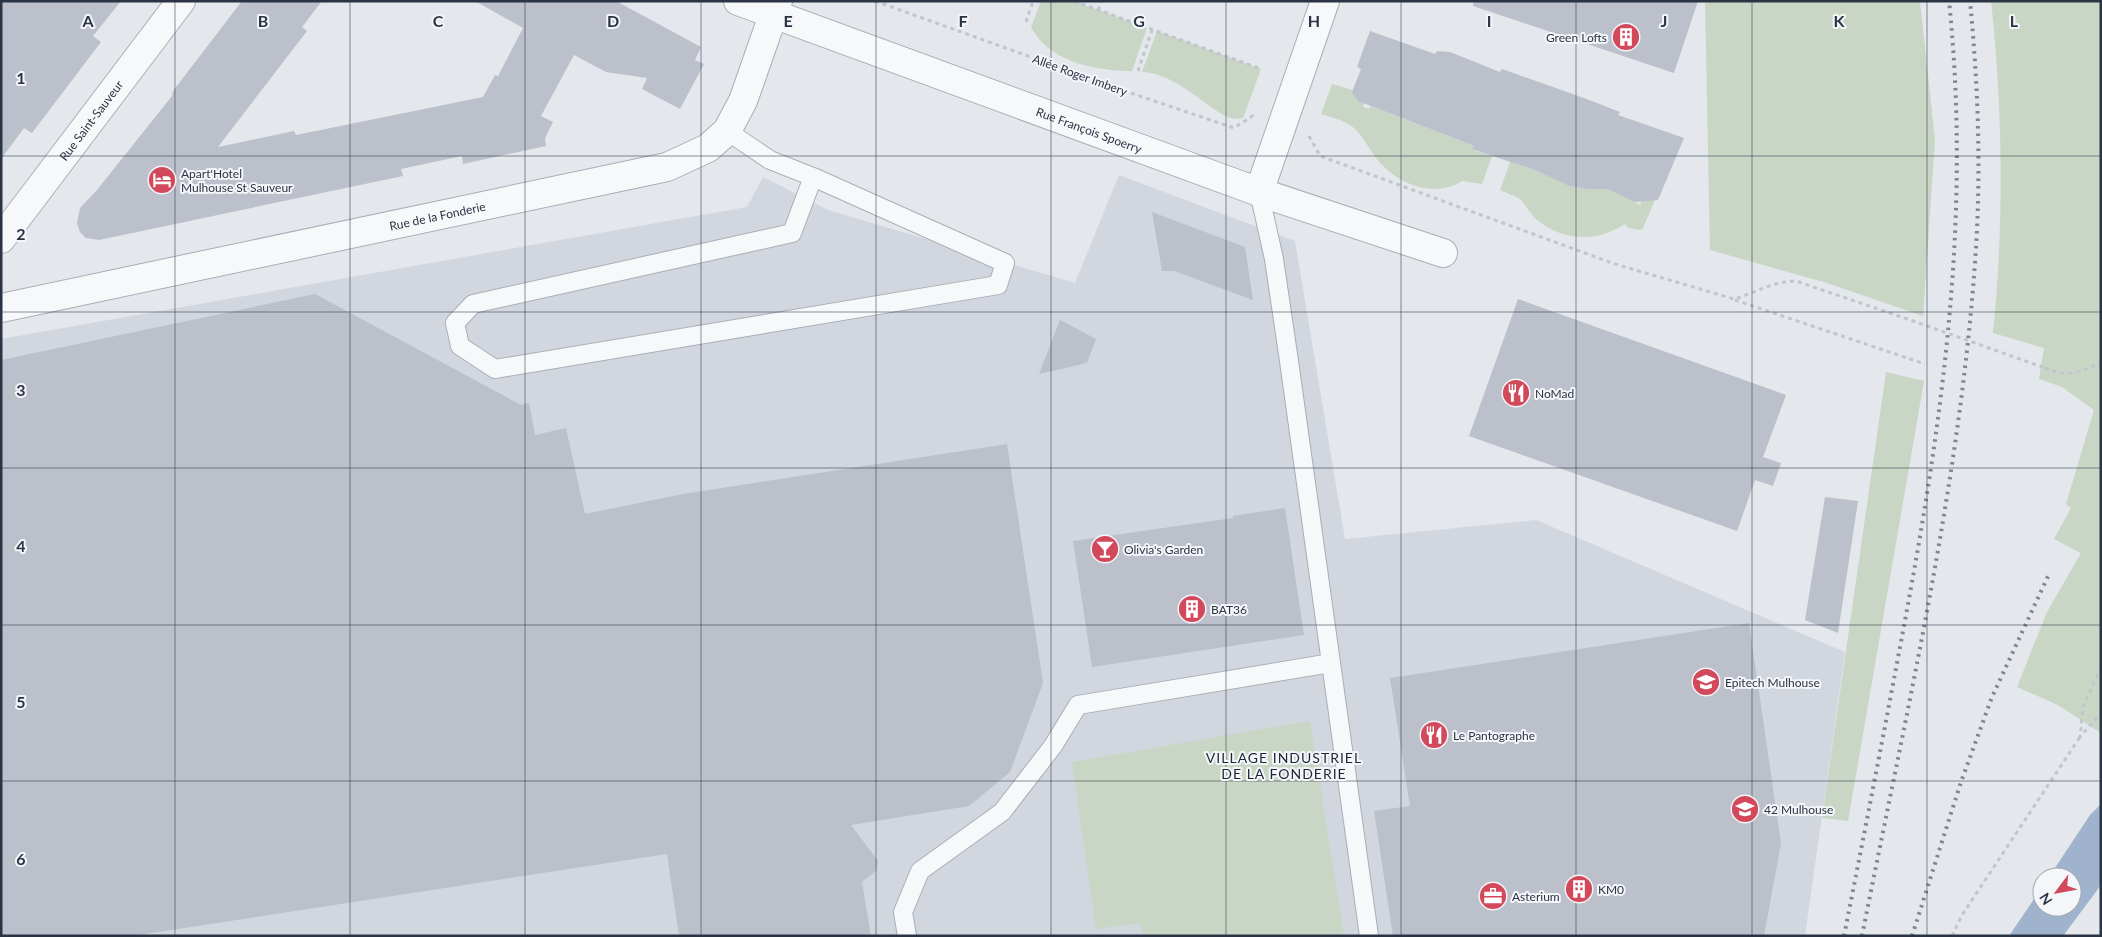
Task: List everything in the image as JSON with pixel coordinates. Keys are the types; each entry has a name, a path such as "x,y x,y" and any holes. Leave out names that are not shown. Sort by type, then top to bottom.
{"street":[{"name":"Rue Saint-Sauveur","path":"1,240 181,1"},
{"name":"Rue François Spoerry","path":"738,1 776,8 1259,192 1443,253"},
{"path":"1259,192 1325,1"},
{"name":"Rue de la Fonderie","path":"1,308 667,167 708,148 728,131 743,101 776,8"}],"lane":[{"path":"728,131 770,160 813,177 1005,263 998,285 495,370 460,346 455,323 473,304 792,233 813,177"},
{"path":"1259,192 1274,259 1285,333 1369,936"},
{"path":"907,936 903,912 920,871 1002,812 1053,746 1078,705 1331,663"}],"path":[{"name":"Allée Roger Imbery","path":"875,1 1234,128 1255,114 1282,124"},
{"path":"1026,22 1033,1"},
{"path":"1074,1 1261,69"},
{"path":"1098,10 1102,1"},
{"path":"1138,71 1152,30"},
{"path":"1282,124 1306,131 1320,156 1615,264 1734,299 1925,364"},
{"path":"1734,299 1752,294 1779,281 1796,280 2059,373 2072,374 2101,362"},
{"path":"2080,737 2084,707 2101,667"},
{"path":"1952,936 1962,915 2080,737 2101,713"}],"shaded area":[{"path":"1119,175 1295,241 1345,539 1536,520 1845,652 1805,936 1,936 1,339 747,207 763,177 828,210 1075,283"}],"green space":[{"path":"1041,1 1074,1 1147,28 1132,71 1118,71 1089,66 1075,62 1049,49 1031,27"},
{"path":"1705,1 1920,1 1935,140 1923,316 1827,283 1710,250"},
{"path":"1991,1 2101,1 2101,733 2058,705 2017,687 2047,612 2081,553 2054,539 2071,508 2066,504 2094,410 2062,387 2039,379 2044,348 1993,333 1999,251 2001,167 1998,83"},
{"path":"1157,31 1261,69 1243,118 1234,119 1225,116 1175,82 1164,77 1142,72"},
{"path":"1332,84 1366,94 1363,107 1369,109 1370,106 1474,146 1473,150 1492,156 1482,184 1462,181 1439,189 1428,189 1405,182 1395,176 1377,159 1354,128 1321,114"},
{"path":"1510,162 1537,171 1569,186 1587,189 1608,189 1634,198 1633,201 1640,205 1645,193 1647,199 1655,200 1642,230 1628,228 1625,224 1605,234 1594,236 1583,237 1561,234 1538,221 1521,200 1500,190"},
{"path":"1886,372 1924,381 1848,821 1822,818"},
{"path":"1310,721 1344,936 1144,936 1139,923 1096,929 1072,762"}],"water":[{"path":"2101,804 2101,885 2082,910 2082,867 2056,867 2090,815"},
{"path":"2032,902 2032,917 2077,917 2063,936 2009,936"}],"building":[{"path":"1,1 121,1 93,36 101,42 32,133 24,128 1,159"},
{"path":"242,1 322,1 302,27 307,31 218,147 294,131 296,135 483,97 495,75 498,76 523,28 475,1 616,1 701,47 695,60 704,64 680,109 642,89 647,78 606,72 574,55 541,116 553,122 545,138 546,146 463,164 462,156 401,169 403,176 99,240 86,238 80,232 77,223 80,208 97,190 172,96 173,91"},
{"name":"Green Lofts","path":"1474,1 1698,1 1674,73 1473,6"},
{"path":"1370,31 1435,54 1437,51 1450,52 1500,72 1502,69 1584,98 1620,112 1618,115 1684,138 1658,200 1635,202 1608,189 1587,189 1569,186 1537,171 1472,149 1474,146 1358,101 1352,92 1361,69 1357,67"},
{"path":"1152,212 1245,247 1253,300 1174,271 1162,271"},
{"path":"315,294 521,405 529,403 535,435 566,428 585,514 683,494 1007,444 1043,683 1010,772 969,806 851,825 878,861 877,870 862,882 871,936 679,936 667,854 132,936 1,936 1,360"},
{"path":"1518,299 1786,395 1763,457 1781,463 1773,486 1755,480 1737,531 1469,436"},
{"path":"1060,320 1096,339 1087,363 1039,374"},
{"path":"1825,497 1858,501 1838,633 1805,620"},
{"name":"BAT36","path":"1285,508 1304,635 1092,667 1073,541 1233,518 1233,516"},
{"path":"1749,623 1781,843 1764,936 1393,936 1374,811 1410,806 1390,678"}],"railway":[{"path":"1844,936 1915,566 1940,406 1954,246 1957,165 1955,83 1949,1"},
{"path":"1862,936 1930,594 1945,508 1969,335 1976,248 1978,186 1977,94 1970,1"},
{"path":"1912,936 1961,782 1992,697 2050,572"}],"place":[{"name":"Green Lofts","path":"1626,37"},
{"name":"Apart'Hotel Mulhouse St Sauveur","path":"162,180"},
{"name":"NoMad","path":"1516,393"},
{"name":"Olivia's Garden","path":"1105,549"},
{"name":"BAT36","path":"1192,609"},
{"name":"Epitech Mulhouse","path":"1706,682"},
{"name":"Le Pantographe","path":"1434,735"},
{"name":"42 Mulhouse","path":"1745,809"},
{"name":"KM0","path":"1579,889"},
{"name":"Asterium","path":"1493,896"}],"district":[{"name":"VILLAGE INDUSTRIEL DE LA FONDERIE","path":"1284,766"}]}
